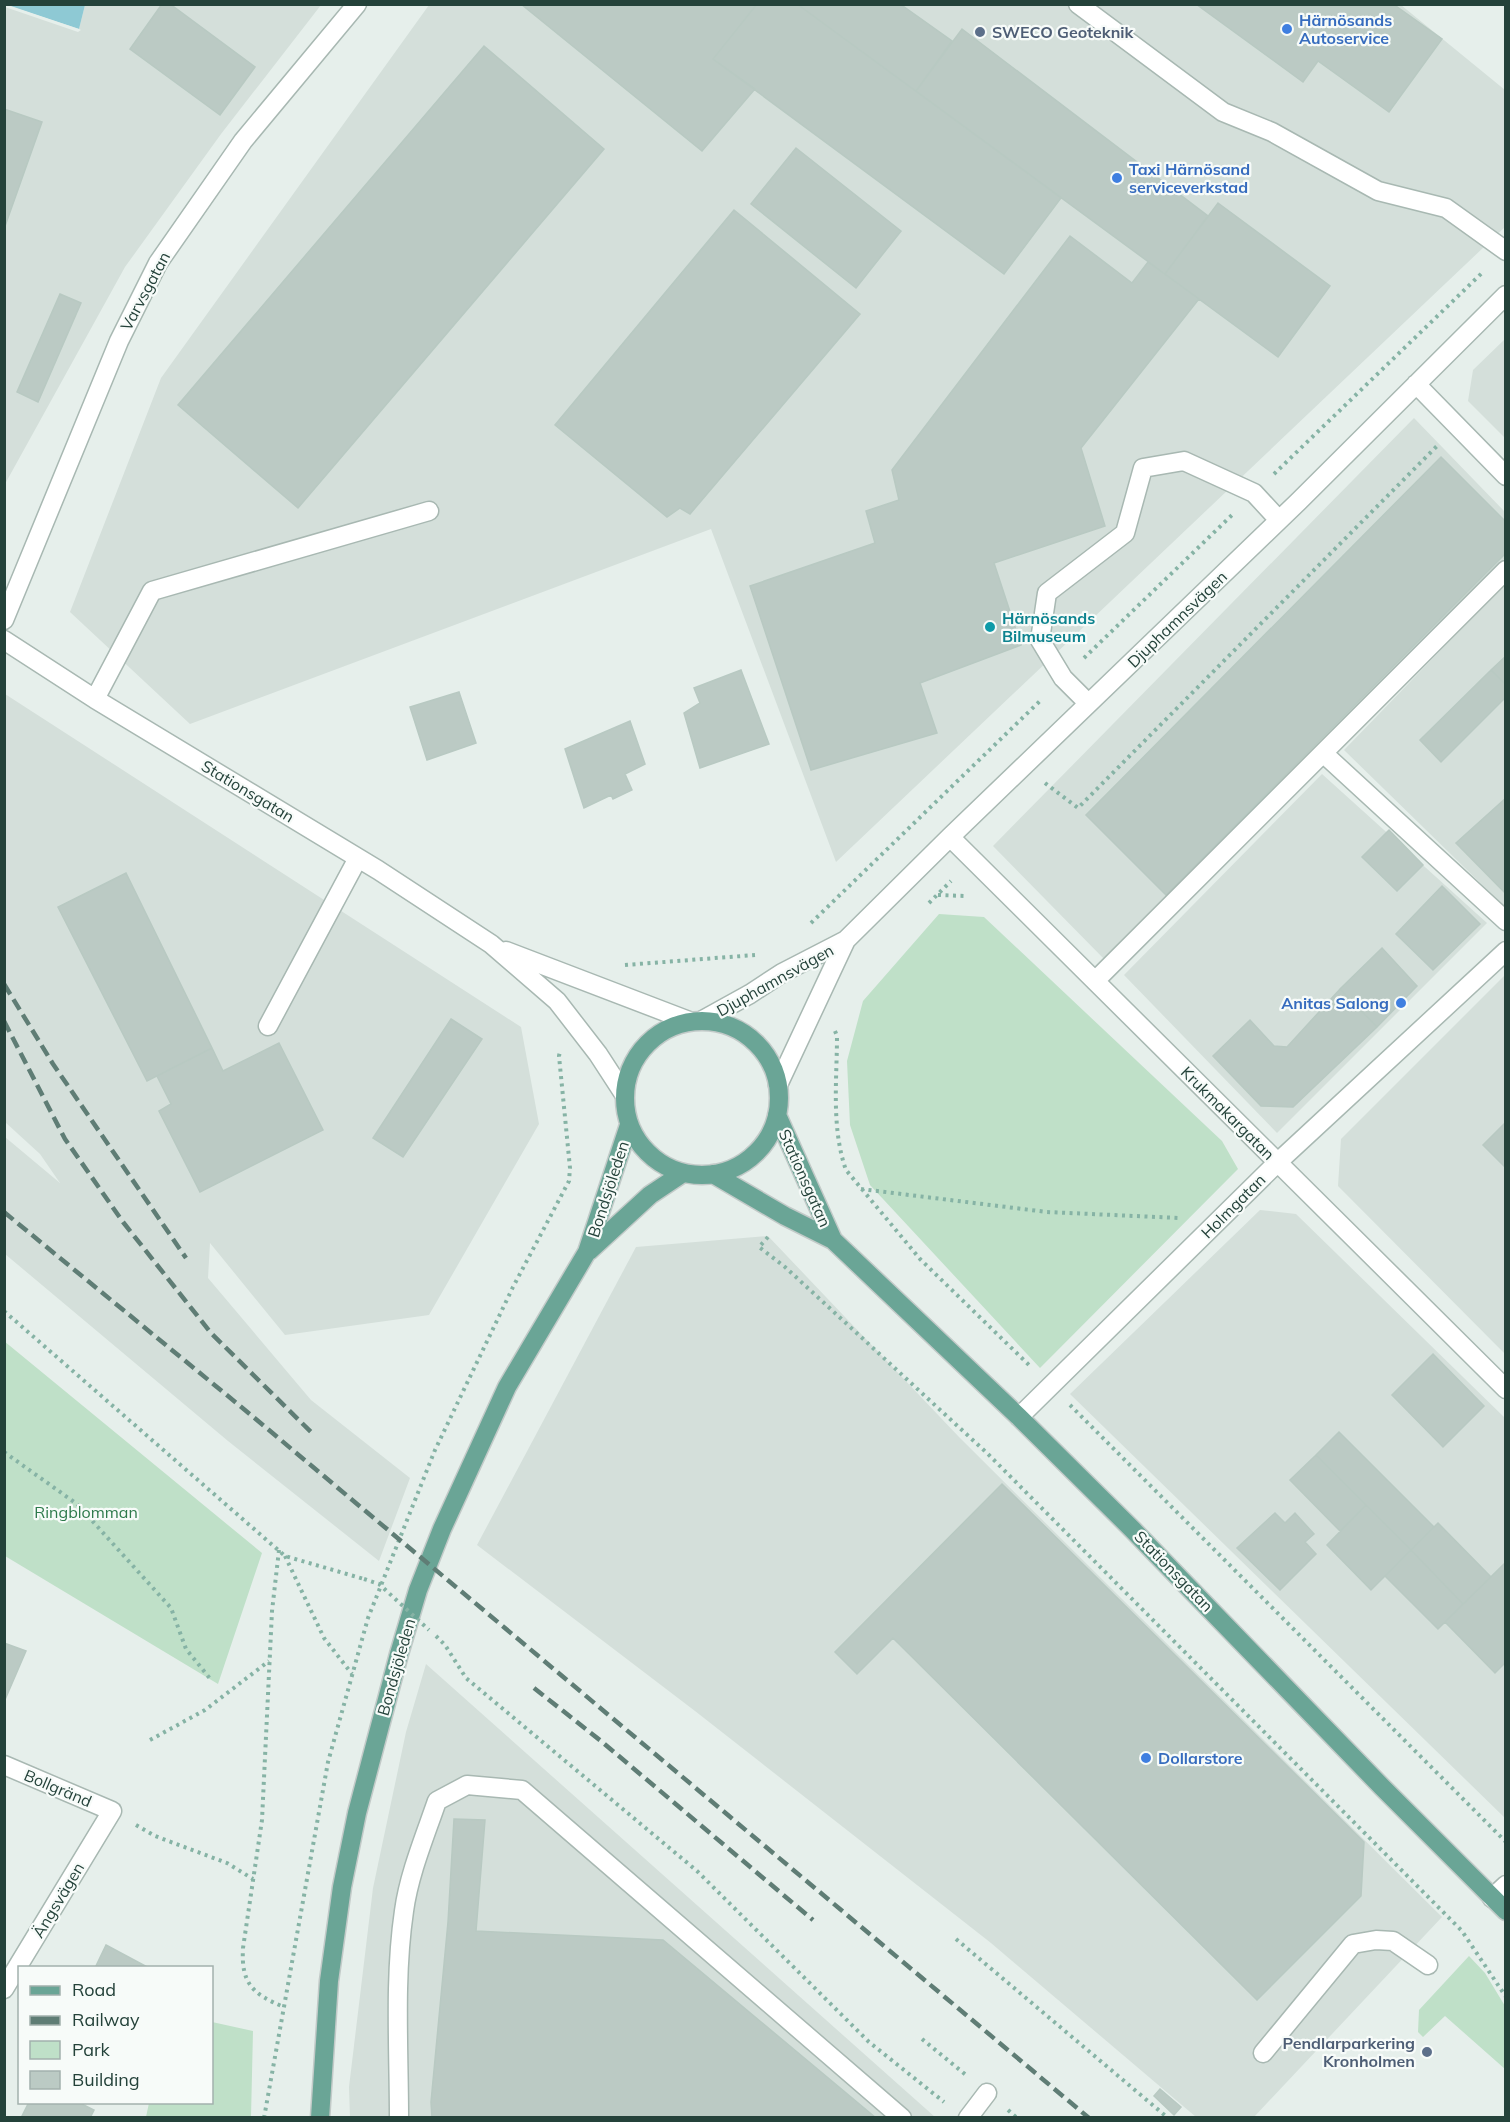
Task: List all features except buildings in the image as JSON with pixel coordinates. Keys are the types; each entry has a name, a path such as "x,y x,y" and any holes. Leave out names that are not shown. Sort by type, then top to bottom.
{"main road":[{"path":"696,1020 733,1027 753,1040 767,1057 778,1085 777,1115 764,1143 750,1158 729,1170 714,1174 683,1173 669,1168 651,1156 636,1138 625,1110 624,1095 631,1066 644,1046 674,1025 696,1020"},
{"name":"Stationsgatan","path":"777,1115 833,1240"},
{"name":"Bondsjöleden","path":"320,2118 329,1981 342,1887 357,1813 409,1622 442,1529 507,1387 587,1252 629,1125"},
{"name":"Bondsjöleden","path":"587,1252 650,1196 683,1173"},
{"name":"Stationsgatan","path":"714,1174 786,1216 833,1240 1019,1417 1133,1530 1506,1911"}],"street":[{"name":"Varvsgatan","path":"4,620 119,341 158,262 243,141 357,4"},
{"path":"1078,4 1223,112 1272,132 1378,191 1446,208 1505,251"},
{"name":"Djuphamnsvägen","path":"696,1020 750,994 782,973 846,940 1088,703 1280,520 1506,295"},
{"path":"1416,384 1506,476"},
{"path":"1088,703 1064,678 1040,640 1047,592 1125,533 1143,468 1184,461 1254,493 1280,520"},
{"path":"95,699 152,591 429,511"},
{"path":"1095,981 1506,570"},
{"name":"Stationsgatan","path":"4,640 95,699 358,858 491,944 557,1001 598,1054 624,1095"},
{"path":"1323,753 1506,921"},
{"name":"Krukmakargatan","path":"950,837 1506,1389"},
{"path":"268,1026 358,858"},
{"name":"Djuphamnsvägen","path":"778,1085 846,940"},
{"name":"Stationsgatan","path":"491,944 696,1020"},
{"name":"Holmgatan","path":"1019,1417 1278,1162 1506,951"},
{"name":"Bollgränd","path":"4,1765 112,1811"},
{"path":"399,2118 397,1990 404,1909 437,1801 467,1785 522,1790 902,2118"},
{"name":"Ängsvägen","path":"4,1989 112,1811"},
{"path":"1492,1898 1506,1885"},
{"path":"1263,2053 1353,1944 1376,1940 1393,1941 1428,1965"},
{"path":"968,2118 987,2093"}],"path":[{"path":"806,928 1505,251"},
{"path":"1044,782 1078,808 1437,446 1430,439"},
{"path":"922,909 972,859"},
{"path":"938,895 969,896"},
{"path":"619,967 628,964 763,956"},
{"path":"832,1027 837,1036 837,1124 843,1159 846,1170 860,1189 920,1259 1506,1842"},
{"path":"860,1189 1047,1212 1189,1219"},
{"path":"759,1247 785,1267 988,1454 1462,1931 1506,1997"},
{"path":"4,1311 285,1556 324,1638 353,1674"},
{"path":"4,1452 76,1504 171,1608 186,1649 212,1681"},
{"path":"279,1550 272,1611 262,1820 242,1966 245,1977 258,1994 284,2007"},
{"path":"285,1556 379,1584 445,1645 466,1678 697,1871 869,2042 946,2104"},
{"path":"150,1740 205,1710 269,1661"},
{"path":"112,1811 155,1836 227,1863 253,1879"},
{"path":"956,1939 1168,2118"}],"shaded area":[{"path":"5,5 79,29 85,5 321,5 221,134 125,267 5,484"},
{"path":"429,5 1401,5 1505,90 1505,227 836,862 711,529 190,724 70,612 161,378"},
{"path":"1505,339 1505,438 1468,401 1473,370"},
{"path":"1414,418 1505,512 1505,558 1105,960 993,846"},
{"path":"1505,584 1505,907 1344,750"},
{"path":"5,694 521,1027 539,1124 429,1315 285,1335 210,1243 208,1278 311,1400 410,1478 379,1561 228,1441 5,1254 5,1137 60,1183 40,1154 5,1122"},
{"path":"1322,774 1487,923 1277,1133 1124,975"},
{"path":"1505,975 1505,1354 1338,1186 1341,1139"},
{"path":"1260,1210 1296,1214 1505,1418 1505,1818 1070,1394"},
{"path":"768,1236 959,1437 1442,1917 1254,2117 1196,2117 991,1943 695,1711 477,1545 636,1247"},
{"path":"426,1664 935,2117 350,2118 349,2087 373,1888 406,1732"}],"green space":[{"path":"939,914 984,917 1222,1141 1238,1169 1040,1368 870,1185 850,1125 847,1061 863,1001"},
{"name":"Ringblomman","path":"4,1341 262,1553 218,1684 5,1556"},
{"path":"1469,1956 1485,1973 1505,2006 1505,2069 1445,2016 1423,2037 1418,2032 1419,2010"},
{"path":"213,2022 253,2031 251,2117 146,2117 149,2104 213,2104"}],"water":[{"path":"6,5 85,5 79,29"}],"pier":[{"path":"5,4 81,30 78,32 5,7"}],"railway":[{"path":"4,984 53,1064 186,1258"},
{"path":"4,1021 65,1139 123,1222 211,1333 314,1435"},
{"path":"4,1212 251,1415 1089,2118"},
{"path":"534,1688 601,1741 813,1920"}],"place":[{"name":"Härnösands Autoservice","path":"1287,29"},
{"name":"SWECO Geoteknik","path":"980,32"},
{"name":"Taxi Härnösand serviceverkstad","path":"1117,178"},
{"name":"Härnösands Bilmuseum","path":"990,627"},
{"name":"Anitas Salong","path":"1401,1003"},
{"name":"Dollarstore","path":"1146,1758"},
{"name":"Pendlarparkering Kronholmen","path":"1427,2052"}]}
